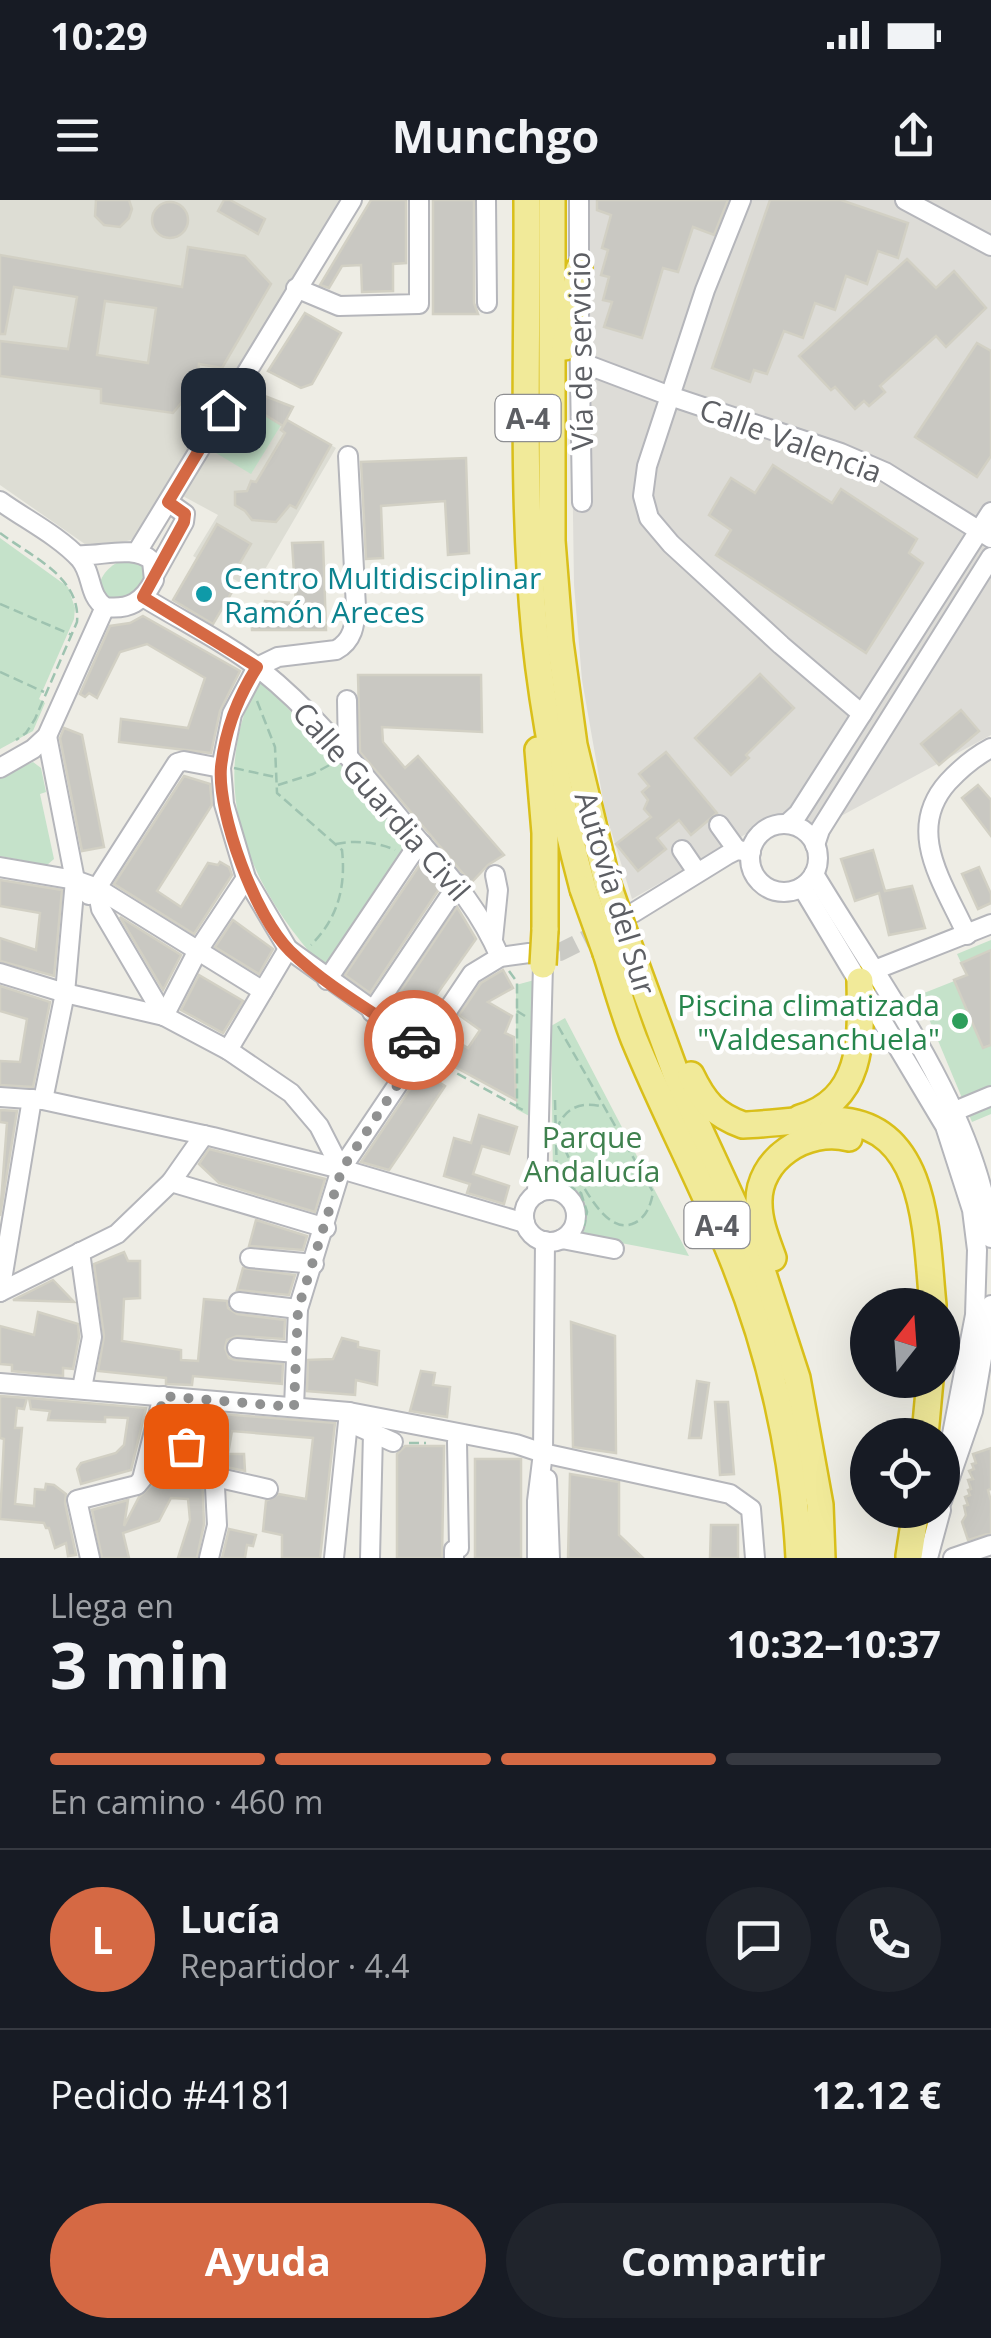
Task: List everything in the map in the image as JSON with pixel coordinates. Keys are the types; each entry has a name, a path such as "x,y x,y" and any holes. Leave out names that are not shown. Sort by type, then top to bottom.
{"highway":[{"name":"Autovía del Sur","path":"527,200 530,554 535,635 550,739 595,886 684,1096 756,1252 797,1378 808,1506 799,1558"},
{"name":"Autovía del Sur","path":"552,200 552,541 560,642 595,886"},
{"path":"552,541 562,490 566,331 578,269"},
{"path":"535,635 532,676 545,833 545,930 536,959"},
{"name":"Autovía del Sur","path":"623,954 633,1036 732,1258 822,1558"},
{"path":"623,954 704,1101 714,1111 744,1124 847,1121 865,1126 900,1153 917,1186 931,1288"},
{"path":"790,1121 828,1104 853,1071 860,1052 866,976"},
{"path":"797,1378 796,1330 758,1200 766,1173 776,1159 804,1141 824,1136 842,1136 875,1150 902,1180 928,1256"},
{"path":"911,1558 914,1528"}],"street":[{"path":"93,584 103,566 128,553 168,502 352,200"},
{"path":"296,288 342,302 420,304 419,200"},
{"path":"486,200 487,303"},
{"name":"Vía de servicio","path":"580,200 582,502"},
{"path":"741,200 705,290 646,466 642,496 649,518 671,544 862,714"},
{"path":"905,200 991,246"},
{"name":"Calle Valencia","path":"580,362 841,452 885,472 985,534"},
{"path":"348,456 354,630 344,646 336,650 278,657 253,674 232,714 221,768 224,804 246,878 293,953 421,1049"},
{"path":"0,492 31,523"},
{"path":"0,501 77,556 88,570 94,596 105,607 119,609 143,597 184,522 185,514 168,502"},
{"path":"632,913 698,872 744,851 768,828 787,824 798,814 985,534 991,512"},
{"path":"77,556 128,553 149,557 155,574"},
{"path":"719,825 744,851 754,874 770,889 781,892 808,880 818,865 815,845 820,830 991,558"},
{"name":"Calle Guardia Civil","path":"143,597 253,674 286,691 348,756 416,849 458,884 479,912 496,949"},
{"path":"14,760 47,736 105,607"},
{"path":"347,700 348,756"},
{"path":"0,1292 38,1100 65,993 74,906 75,880 47,736"},
{"path":"967,934 927,840 926,822 940,792 958,770 991,748"},
{"path":"14,760 36,754 50,764"},
{"path":"74,906 98,888 177,763 184,760 221,768"},
{"path":"787,824 804,831 815,845"},
{"path":"327,980 416,849"},
{"path":"682,850 698,872"},
{"path":"0,867 75,880 98,888 262,991"},
{"path":"294,1407 298,1309 342,1169 472,974 496,949 495,874"},
{"path":"164,1016 197,952 246,878"},
{"path":"808,880 955,1110 983,1185 991,1238"},
{"path":"372,1012 458,884"},
{"path":"98,888 100,909 164,1016"},
{"path":"866,976 991,924"},
{"path":"496,949 536,959 538,1194"},
{"path":"228,1050 262,991 293,953"},
{"path":"0,973 164,1016 228,1050 291,1093 318,1126 342,1169"},
{"path":"866,976 945,1126 972,1210 977,1250 975,1314 960,1387 961,1398 991,1422"},
{"path":"955,1110 991,1096"},
{"path":"0,1097 38,1100 204,1134 342,1169 525,1223"},
{"path":"0,1292 117,1234 170,1182 204,1134"},
{"path":"170,1182 326,1228"},
{"path":"537,1558 537,1501 561,1240 576,1221 572,1203 554,1190 538,1194 525,1210 525,1223 531,1234 561,1240 614,1249"},
{"path":"80,1252 92,1338 82,1388"},
{"path":"250,1258 314,1264"},
{"path":"239,1302 298,1309"},
{"path":"960,1448 973,1411 990,1317"},
{"path":"237,1348 296,1353"},
{"path":"0,1383 294,1407 516,1444 544,1454 730,1494 751,1509 755,1558"},
{"path":"90,1558 76,1500 137,1485 158,1425 163,1396"},
{"path":"348,1417 393,1442"},
{"path":"334,1558 348,1417"},
{"path":"158,1425 214,1468 218,1525 209,1558"},
{"path":"370,1558 373,1433"},
{"path":"457,1442 460,1555"},
{"path":"544,1454 550,1558"},
{"path":"215,1478 268,1488"},
{"path":"911,1558 929,1528"},
{"path":"952,1558 991,1544"}],"path":[{"path":"0,533 68,583 78,609 72,635 30,730 13,742 14,760"},
{"path":"0,604 72,635"},
{"path":"0,672 46,692"},
{"path":"253,674 275,746 277,793 342,850 345,875 335,914 324,932 293,953"},
{"path":"276,785 313,774 348,756"},
{"path":"221,768 276,777"},
{"path":"336,844 416,849"},
{"path":"517,982 518,1107"},
{"path":"517,1011 534,1023"},
{"path":"554,1028 559,1026 653,1192 646,1213 630,1225 618,1225 602,1216 556,1130"},
{"path":"421,1049 534,1116"},
{"path":"555,1096 557,1178 581,1193 587,1212 582,1234 561,1240"},
{"path":"556,1130 570,1109 585,1104 604,1106"},
{"path":"393,1442 425,1443"}],"shaded area":[{"path":"0,200 346,200 140,534 131,540 92,549 0,485"},
{"path":"577,200 991,200 991,735 841,816 808,824 787,817 767,822 632,899 605,811 582,680 574,585 572,448"},
{"path":"251,391 293,407 287,419 336,448 253,590 193,556 218,515 181,495 239,403 243,405"}],"green space":[{"path":"245,404 281,425 251,474 216,453"},
{"path":"0,538 68,587 75,608 74,619 39,699 45,703 33,731 0,749"},
{"path":"128,558 139,558 149,572 136,595 111,603 98,588 100,582 108,569"},
{"path":"262,681 409,843 329,965 322,966 274,903 243,834 235,797 235,760 242,722 257,683"},
{"path":"33,762 41,768 46,792 40,794 54,859 47,865 0,856 0,777"},
{"name":"Piscina climatizada \"Valdesanchuela\"","path":"991,940 991,1114 972,1122 919,995 967,976 957,954"},
{"path":"538,979 537,1120 516,1109 516,985"},
{"name":"Parque Andalucía","path":"565,1018 689,1256 579,1235 580,1202 553,1176 551,1026"}],"building":[{"path":"96,200 129,200 129,218 120,227 104,225 95,216"},
{"path":"224,200 265,219 258,234 218,211"},
{"path":"371,200 406,200 406,263 393,264 393,291 362,292 361,265 342,266 329,288 320,285"},
{"path":"433,200 474,200 474,303 478,314 433,314"},
{"path":"597,200 728,200 714,235 693,227 678,272 663,268 642,338 604,327 612,302 603,300 609,277 601,275 608,250 602,248 611,215 597,210"},
{"path":"770,200 841,200 908,223 898,258 878,251 867,284 846,276 835,310 815,303 803,338 784,331 767,374 754,370 750,382 712,368"},
{"path":"170,202 183,207 188,220 183,233 170,238 157,233 152,220 157,207"},
{"path":"188,247 245,256 271,284 222,368 199,364 196,385 173,413 101,403 101,389 0,376 0,341 68,349 77,297 14,287 5,334 0,334 0,255 182,287","holes":["105,301 156,308 148,363 97,355"]},
{"path":"907,259 936,288 954,271 986,308 946,347 936,336 880,386 885,392 869,406 864,401 855,409 799,356"},
{"path":"305,313 341,333 312,384 301,388 268,371"},
{"path":"977,343 991,351 991,456 977,477 915,437"},
{"path":"262,395 293,407 283,426 254,408"},
{"path":"287,420 331,445 296,508 290,505 276,522 252,520 235,505 235,492 247,491 251,481 256,482 285,433 281,430"},
{"path":"466,458 469,553 448,555 445,501 381,506 383,558 366,559 361,462"},
{"path":"773,465 832,503 841,489 917,539 909,553 923,563 866,653 716,555 731,530 709,515 731,478 755,493"},
{"path":"217,524 251,544 228,583 235,587 213,624 173,600"},
{"path":"323,542 326,630 252,630 251,619 257,620 257,610 263,610 265,601 296,603 292,543"},
{"path":"143,616 240,671 220,711 211,753 119,742 121,719 188,728 205,678 147,644 120,652 97,698 89,693 85,697 80,694 110,626"},
{"path":"760,674 794,708 731,775 695,738"},
{"path":"358,675 481,675 482,732 382,727 383,742 405,768 418,756 504,855 471,883 360,752"},
{"path":"961,710 979,731 939,765 921,744"},
{"path":"64,728 82,735 104,847 82,851 60,738"},
{"path":"666,752 717,813 691,835 679,820 657,838 666,849 638,871 616,844 651,817 644,809 648,800 642,792 649,786 639,774"},
{"path":"184,776 210,784 212,805 157,891 181,907 208,863 220,862 229,867 232,875 194,934 114,884"},
{"path":"978,785 991,800 991,836 962,798"},
{"path":"873,850 885,891 912,886 925,928 889,935 879,893 855,901 841,859"},
{"path":"421,863 441,886 370,993 345,975"},
{"path":"979,867 991,903 978,909 962,874"},
{"path":"0,880 62,890 54,976 0,961 0,938 36,950 40,913 0,906"},
{"path":"457,907 476,939 415,1025 390,1007"},
{"path":"120,917 181,955 163,990"},
{"path":"233,920 273,949 259,974 215,947"},
{"path":"991,950 991,1045 983,1048 954,980 967,975 961,963"},
{"path":"503,970 513,988 488,1002 512,1016 505,1033 514,1037 516,1100 433,1055 446,1035 468,1048 480,1030 459,1015 481,983"},
{"path":"199,975 243,1001 223,1033 181,1010"},
{"path":"0,986 50,1002 33,1087 0,1085 0,1061 20,1062 27,1019 0,1011"},
{"path":"422,1071 445,1086 404,1148 389,1170 361,1162"},
{"path":"0,1110 17,1111 0,1216 7,1123 0,1122"},
{"path":"479,1115 517,1127 509,1154 482,1146 473,1174 509,1186 504,1204 467,1193 470,1184 444,1176 454,1138 471,1143"},
{"path":"209,1149 325,1179 315,1212 219,1183 199,1164"},
{"path":"256,1220 307,1236 303,1250 249,1246"},
{"path":"124,1252 128,1261 140,1261 140,1298 124,1299 122,1341 181,1350 181,1360 198,1361 204,1299 227,1301 228,1308 237,1314 285,1320 284,1339 237,1336 227,1340 225,1348 229,1358 235,1360 283,1364 282,1384 193,1376 192,1385 166,1384 166,1378 98,1371 104,1336 94,1264"},
{"path":"243,1268 295,1275 289,1295 237,1290"},
{"path":"53,1280 74,1302 13,1300"},
{"path":"38,1312 78,1324 73,1369 63,1368 63,1376 12,1371 12,1365 0,1364 0,1326 34,1335"},
{"path":"571,1322 615,1336 616,1453 573,1447"},
{"path":"342,1338 358,1342 358,1347 379,1351 377,1385 356,1380 355,1395 307,1391 308,1360 333,1359"},
{"path":"421,1371 435,1373 433,1385 450,1387 447,1417 410,1411"},
{"path":"697,1381 709,1383 701,1438 689,1438"},
{"path":"0,1396 27,1398 24,1409 17,1408 15,1428 22,1428 15,1504 34,1506 35,1489 45,1490 46,1484 66,1494 76,1555 68,1556 66,1543 55,1548 44,1523 0,1519 4,1439 0,1438"},
{"path":"29,1398 146,1408 131,1470 81,1484 77,1469 81,1463 116,1453 124,1445 128,1418 105,1417 105,1422 48,1420 50,1411 31,1409"},
{"path":"715,1402 728,1402 734,1474 720,1475"},
{"path":"172,1410 335,1423 320,1558 282,1558 282,1535 263,1531 266,1501 279,1494 306,1499 313,1438 232,1431 228,1454 244,1454 245,1471 226,1467 222,1458 170,1419"},
{"path":"164,1445 202,1474 204,1524 197,1558 178,1558 190,1520 188,1499 171,1498 159,1521 123,1533 129,1558 102,1558 92,1510 128,1500 124,1526 139,1497 154,1483"},
{"path":"405,1446 444,1446 442,1558 397,1558 397,1454"},
{"path":"991,1448 991,1533 968,1540 962,1522 966,1515 964,1506 968,1505 965,1497 971,1489 968,1480 973,1479 969,1471 976,1463 973,1454"},
{"path":"475,1459 521,1459 521,1558 475,1558"},
{"path":"570,1474 619,1482 619,1535 643,1558 568,1558"},
{"path":"711,1525 738,1525 738,1558 710,1558"},
{"path":"229,1529 256,1535 253,1546 247,1545 245,1558 222,1558"}],"tunnel":[{"path":"533,953 560,952 606,929"}],"way so far":[{"path":"186,1446 158,1425 163,1396 294,1407 298,1309 342,1169 423,1046 414,1040"}],"place":[{"name":"Centro Multidisciplinar Ramón Areces","path":"204,594"},
{"name":"Piscina climatizada \"Valdesanchuela\"","path":"960,1021"}],"route":[{"path":"223,410 168,502 185,514 184,522 143,597 257,667 232,714 221,768 224,804 246,878 288,949 414,1040"}]}
